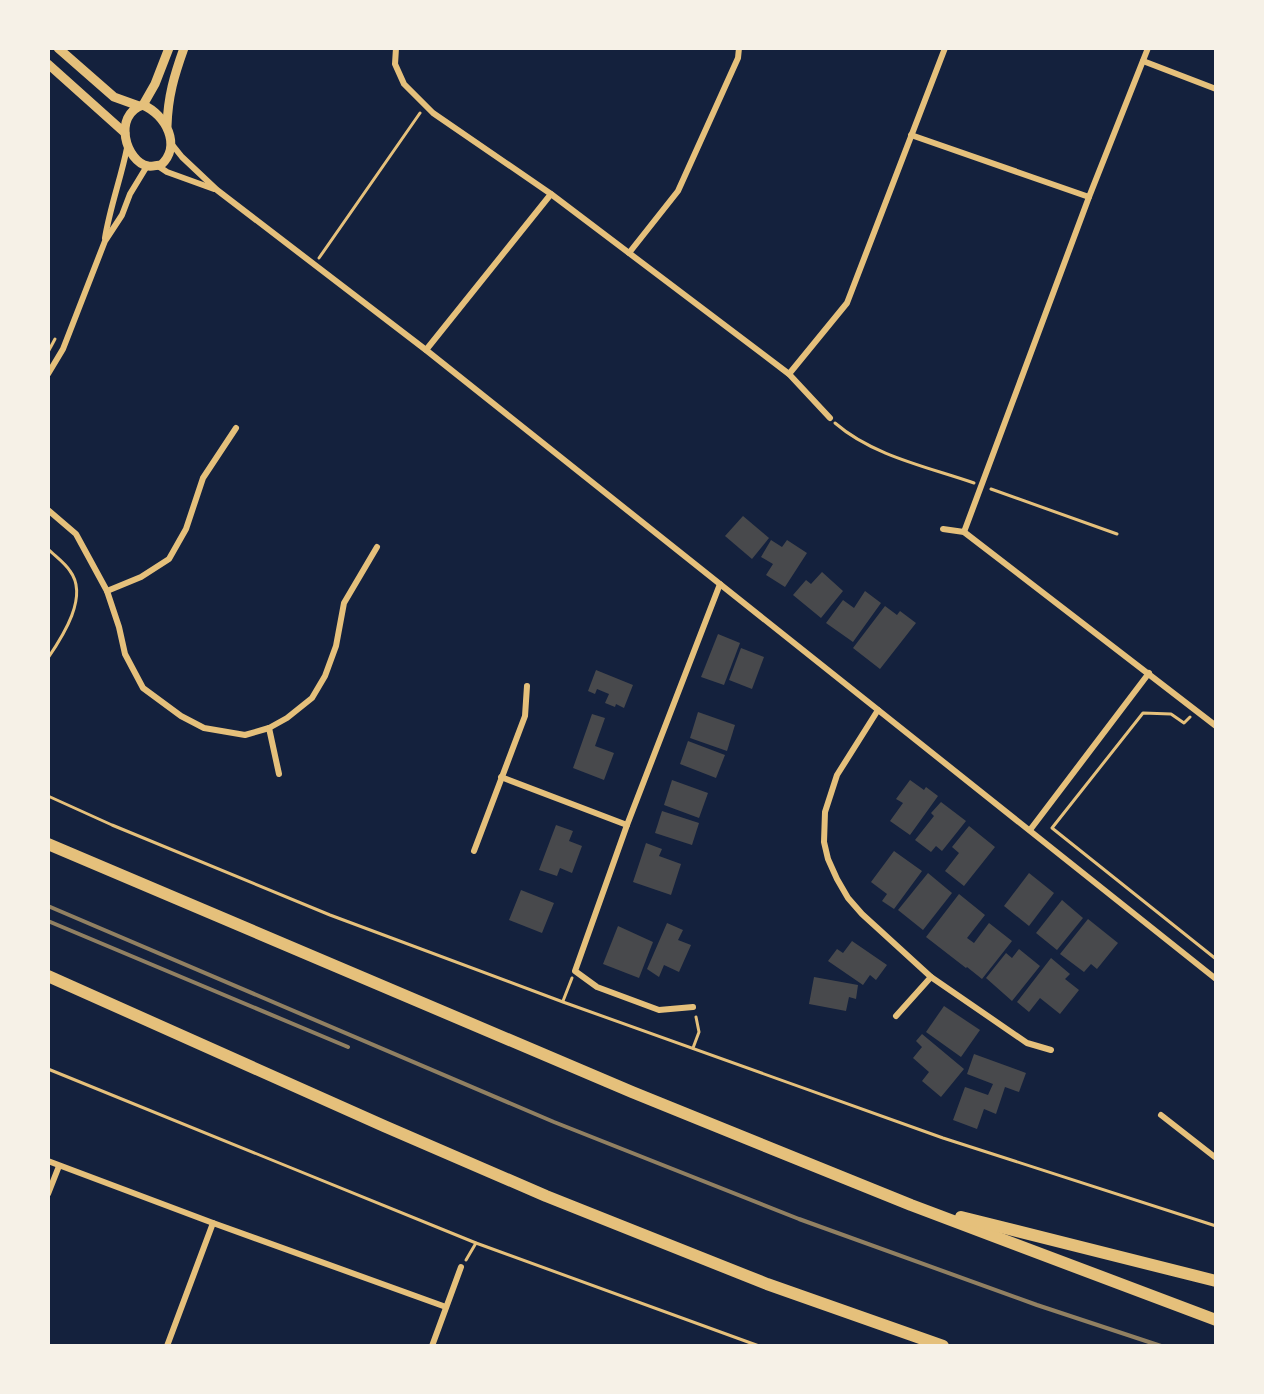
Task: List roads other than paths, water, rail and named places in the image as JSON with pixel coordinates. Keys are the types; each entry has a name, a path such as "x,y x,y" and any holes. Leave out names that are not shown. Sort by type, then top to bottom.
{"highway":[{"path":"48,844 618,1086 911,1205 1216,1320"},
{"path":"48,976 546,1196 767,1284 943,1346"},
{"path":"911,1205 1216,1281"}],"main road":[{"path":"58,48 114,97 157,114 167,127"},
{"path":"169,48 155,84 141,106 127,116 125,133 128,144 136,158 152,166 161,165 168,158 168,102 171,82 184,48"},
{"path":"48,64 125,133"}],"street":[{"path":"396,48 395,64 404,84 433,113 551,194 789,374 830,418"},
{"path":"629,253 678,191 738,58 739,48"},
{"path":"789,374 847,303 945,48"},
{"path":"964,532 1148,48"},
{"path":"1143,61 1216,89"},
{"path":"911,135 1089,197"},
{"path":"170,142 217,190 426,350 1216,979"},
{"path":"48,374 63,349 105,241 128,144"},
{"path":"105,241 122,215 130,194 152,166 217,190"},
{"path":"426,350 551,194"},
{"path":"107,591 141,577 169,559 186,529 203,478 236,428"},
{"path":"48,510 76,534 107,591 125,654 143,688 181,716 204,728 245,735 269,728 312,698 325,676 336,646 344,603 377,547"},
{"path":"943,529 964,532 1216,726"},
{"path":"692,1008 659,1010 597,987 575,971 627,825 720,584"},
{"path":"1030,830 1149,673"},
{"path":"474,851 525,716 527,686"},
{"path":"878,710 845,762 831,791 824,826 828,859 848,898 931,977 1027,1043 1051,1050"},
{"path":"269,728 279,774"},
{"path":"501,777 627,825"},
{"path":"896,1016 931,977"},
{"path":"1161,1115 1216,1158"},
{"path":"48,1161 446,1307"},
{"path":"48,1194 59,1166"},
{"path":"167,1346 213,1223"},
{"path":"432,1346 461,1267"}],"railway":[{"path":"48,906 554,1122 799,1219 1161,1346"},
{"path":"48,921 348,1047"}]}
